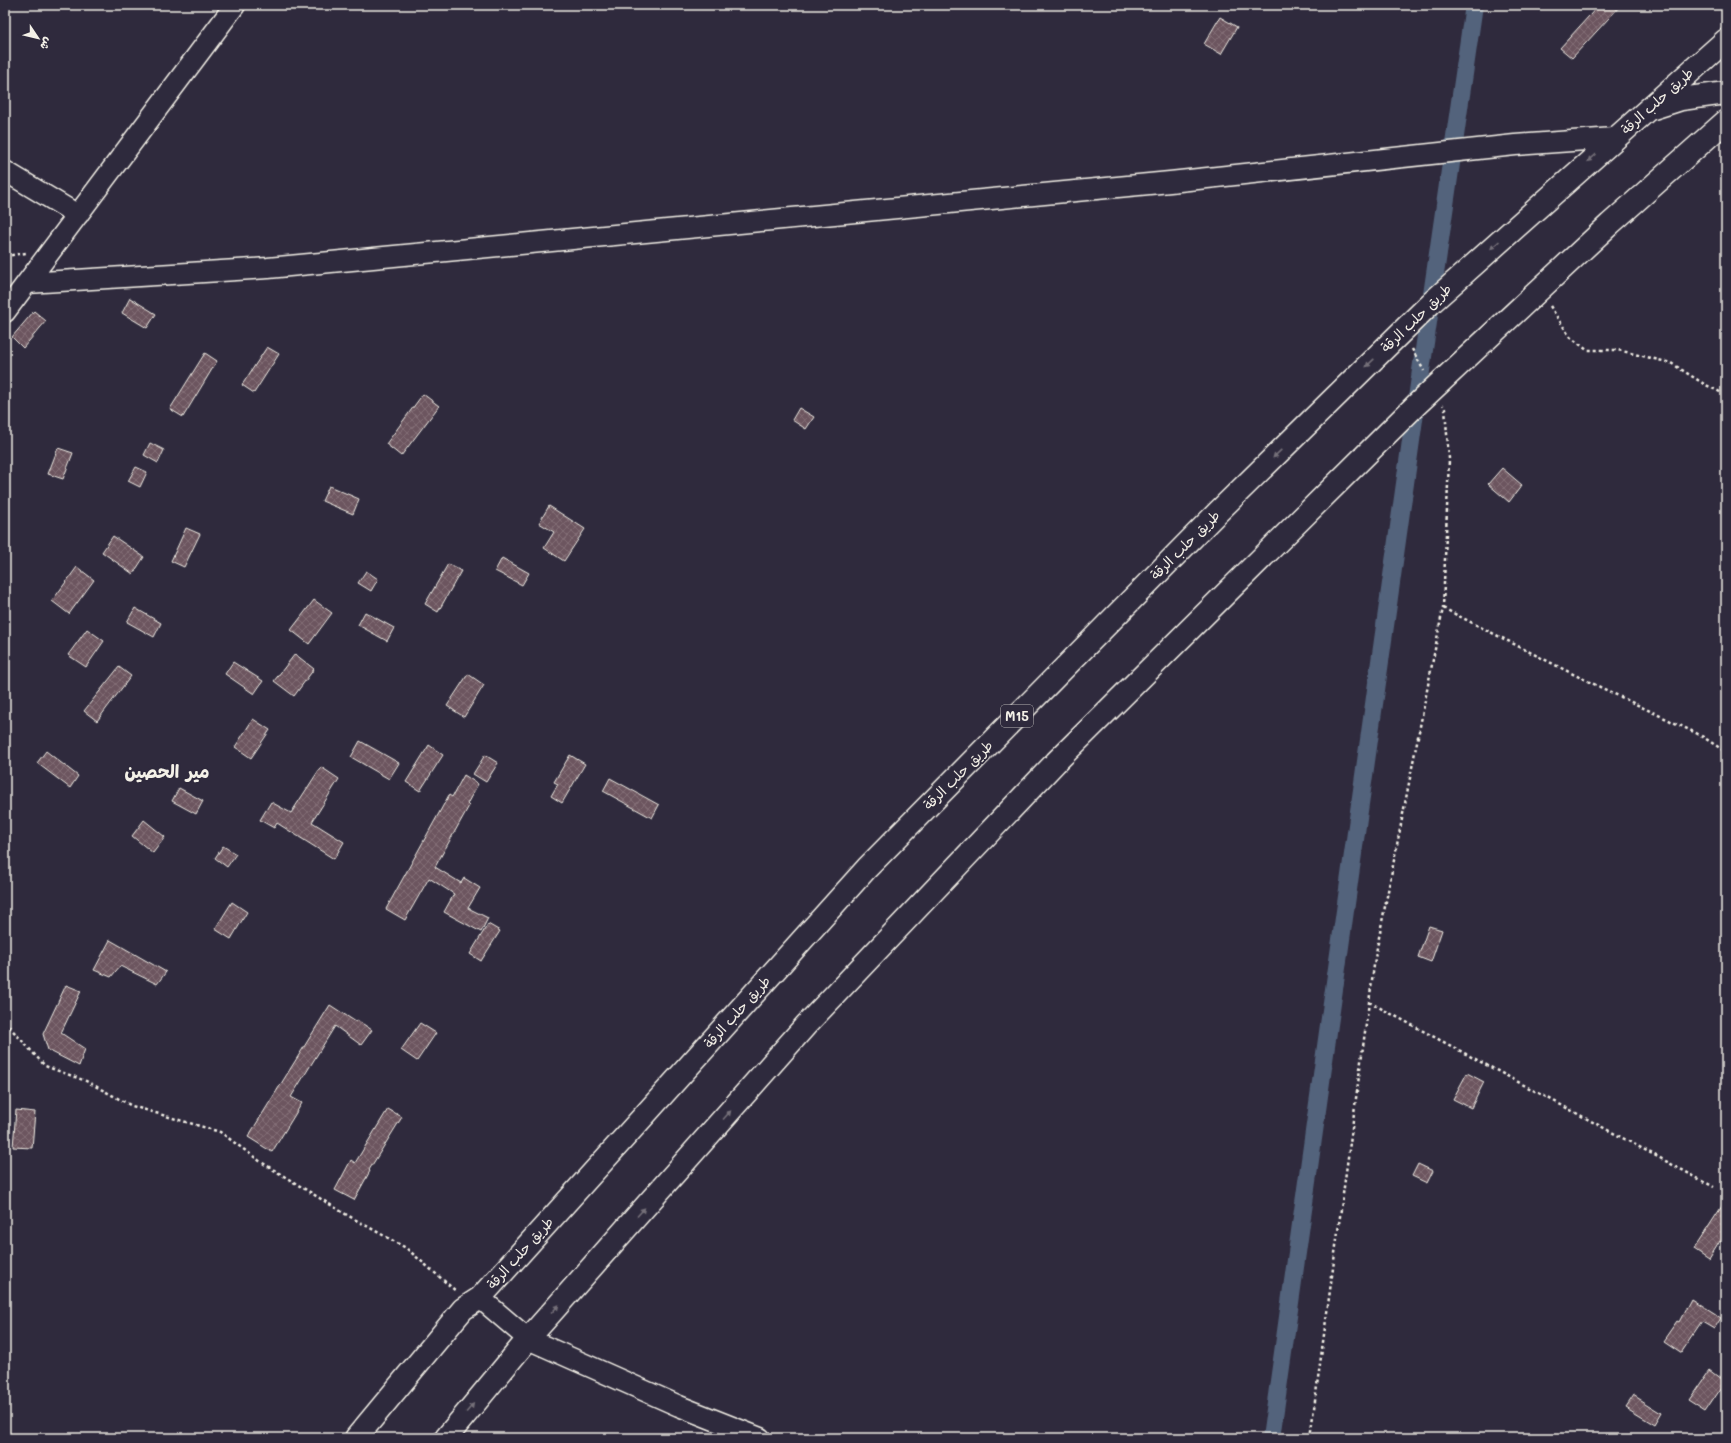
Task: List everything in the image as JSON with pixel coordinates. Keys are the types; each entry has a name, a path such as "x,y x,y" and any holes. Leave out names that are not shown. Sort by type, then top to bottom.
{"highway":[{"name":"طريق حلب الرقة","path":"356,1438 462,1309 475,1301 867,868 1218,512 1431,303 1614,138 1726,40"},
{"path":"1644,112 1681,99 1726,93"},
{"path":"446,1438 528,1338 807,1024 1045,773 1434,388 1726,120"}],"street":[{"path":"5,312 235,5"},
{"path":"26,283 268,268 1162,183 1515,145 1614,138"},
{"path":"5,171 78,215"},
{"path":"475,1301 528,1338 679,1406 760,1438"}],"path":[{"path":"1542,288 1554,314 1570,337 1588,350 1618,350 1671,364 1704,384 1726,395"},
{"path":"1310,1438 1375,958 1442,608 1450,459 1445,409 1401,332"},
{"path":"1442,608 1574,675 1700,735 1726,752"},
{"path":"1369,1002 1714,1187"},
{"path":"5,1022 45,1066 86,1081 132,1106 220,1132 261,1162 347,1215 406,1248 475,1301"}],"building":[{"path":"1599,5 1621,5 1572,58 1560,48"},
{"path":"1220,17 1237,27 1221,54 1204,44"},
{"path":"130,298 156,314 147,328 122,313"},
{"path":"34,311 46,321 23,348 12,337"},
{"path":"267,347 279,354 254,393 242,385"},
{"path":"205,353 217,361 183,417 170,409"},
{"path":"423,394 439,406 401,456 386,444"},
{"path":"799,408 814,417 806,429 792,420"},
{"path":"150,443 164,450 158,463 144,455"},
{"path":"58,448 73,453 63,479 48,474"},
{"path":"136,467 147,472 140,487 128,481"},
{"path":"1502,468 1522,485 1509,502 1488,484"},
{"path":"329,486 359,499 353,514 322,501"},
{"path":"549,506 585,529 564,561 544,548 554,532 539,523"},
{"path":"186,528 200,534 184,567 171,561"},
{"path":"113,536 144,557 133,574 102,552"},
{"path":"502,558 529,573 522,585 495,571"},
{"path":"448,564 461,571 438,612 425,604"},
{"path":"77,567 94,580 69,614 52,601"},
{"path":"366,571 378,579 371,591 358,583"},
{"path":"314,600 332,613 309,644 291,630"},
{"path":"135,608 161,623 154,637 127,622"},
{"path":"365,612 394,628 387,641 358,625"},
{"path":"87,629 104,641 86,667 68,655"},
{"path":"295,654 314,669 294,696 274,681"},
{"path":"233,662 263,681 254,694 225,674"},
{"path":"119,667 131,676 97,721 84,711"},
{"path":"468,674 484,685 464,717 447,706"},
{"path":"253,719 270,730 251,758 235,747"},
{"path":"360,741 399,763 389,779 351,757"},
{"path":"429,745 443,755 420,791 406,782"},
{"path":"46,751 78,776 70,788 37,763"},
{"path":"485,755 498,763 486,782 473,774"},
{"path":"570,755 585,764 562,803 551,796 558,784 554,782"},
{"path":"321,767 339,779 312,822 344,842 334,859 277,823 274,828 260,820 271,802 291,813"},
{"path":"464,775 478,784 467,804 469,806 435,867 461,883 464,878 480,888 468,908 488,918 481,932 444,912 454,894 429,878 405,920 386,909 449,795 452,797"},
{"path":"610,778 659,805 652,818 603,791"},
{"path":"179,788 203,801 196,814 172,801"},
{"path":"144,820 165,837 153,853 132,836"},
{"path":"223,846 236,854 227,867 215,858"},
{"path":"232,902 247,912 231,939 215,929"},
{"path":"488,924 500,931 481,961 470,954"},
{"path":"1429,926 1442,930 1431,962 1418,957"},
{"path":"110,940 166,972 157,984 120,966 111,977 94,970"},
{"path":"66,985 81,991 61,1033 85,1049 79,1066 48,1050 43,1034"},
{"path":"330,1005 356,1022 357,1020 372,1030 361,1045 335,1026 291,1097 302,1103 272,1152 248,1137"},
{"path":"420,1023 436,1033 417,1061 401,1050"},
{"path":"1467,1073 1484,1082 1471,1108 1453,1099"},
{"path":"388,1109 402,1117 369,1170 370,1171 354,1200 335,1190 351,1160 355,1163"},
{"path":"16,1110 35,1112 32,1148 13,1147"},
{"path":"1418,1164 1433,1171 1427,1183 1412,1176"},
{"path":"1726,1200 1726,1245 1720,1241 1709,1259 1694,1249"},
{"path":"1691,1299 1721,1318 1714,1329 1702,1322 1681,1353 1663,1341 1677,1321 1679,1322"},
{"path":"1710,1368 1726,1380 1705,1411 1688,1400"},
{"path":"1633,1395 1662,1413 1655,1425 1625,1407"}],"waterway":[{"path":"1271,1438 1416,405 1474,5"}],"district":[{"name":"مير الحصين","path":"167,772"}]}
